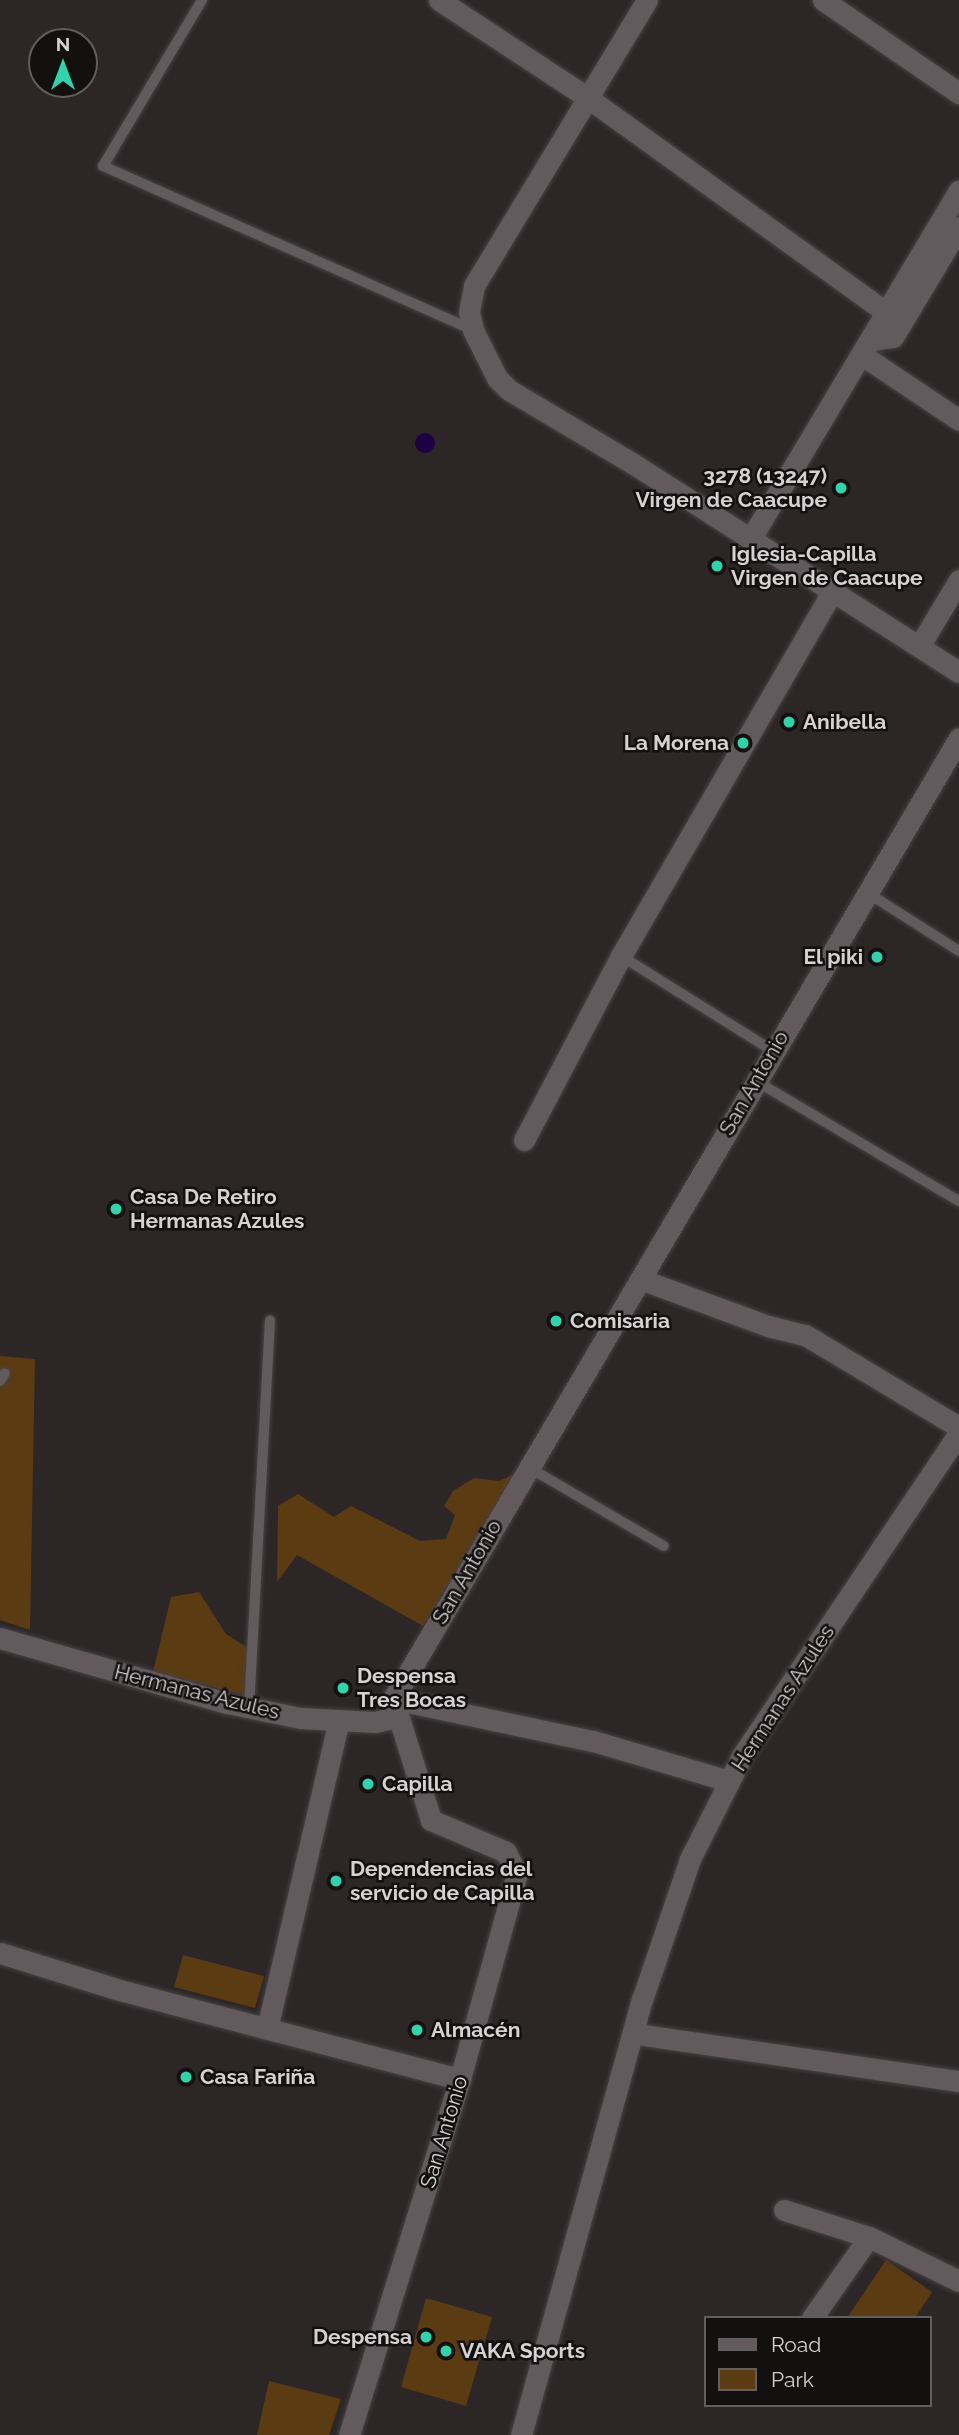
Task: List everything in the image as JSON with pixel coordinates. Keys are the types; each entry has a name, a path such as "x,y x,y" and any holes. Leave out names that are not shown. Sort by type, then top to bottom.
{"street":[{"path":"439,0 588,98 893,318"},
{"path":"647,0 474,286 469,312 473,330 497,378 509,390 751,538 959,672"},
{"path":"823,0 959,93"},
{"path":"893,318 959,190"},
{"path":"751,538 867,347 893,318 959,227"},
{"path":"867,347 959,420"},
{"path":"920,645 959,580"},
{"path":"524,1140 621,956 833,590"},
{"name":"San Antonio","path":"349,2435 460,2079 515,1888 515,1863 493,1844 444,1829 431,1820 408,1737 395,1708 528,1467 959,738"},
{"path":"640,1279 768,1326 805,1335 959,1427"},
{"name":"Hermanas Azules","path":"0,1638 249,1708 375,1722 395,1708 593,1741 729,1781 959,1433"},
{"path":"267,2029 339,1720"},
{"path":"521,2435 667,1917 729,1781"},
{"path":"0,1953 116,1989 460,2079"},
{"path":"636,2034 959,2081"},
{"path":"784,2210 869,2237 959,2281"},
{"path":"813,2316 869,2237"}],"lane":[{"path":"202,0 103,166 473,330"},
{"path":"866,892 959,951"},
{"path":"621,956 773,1051"},
{"path":"756,1081 959,1201"},
{"path":"249,1708 270,1321"},
{"path":"528,1467 664,1546"}],"green space":[{"path":"0,1356 35,1359 30,1630 0,1620"},
{"path":"515,1474 423,1626 297,1555 277,1582 278,1506 298,1494 334,1517 351,1506 420,1541 446,1539 455,1515 444,1506 453,1491 474,1478 499,1481"},
{"path":"199,1592 226,1634 251,1650 249,1696 153,1672 171,1597"},
{"path":"183,1955 264,1976 255,2008 174,1987"},
{"path":"886,2260 932,2292 916,2316 848,2316"},
{"name":"VAKA Sports","path":"426,2298 492,2317 466,2406 401,2387"},
{"path":"269,2381 341,2399 329,2435 257,2435"}],"shaded area":[{"path":"425,433 432,436 435,443 432,450 425,453 418,450 415,443 418,436"}],"place":[{"name":"3278 (13247) Virgen de Caacupe","path":"841,488"},
{"name":"Iglesia-Capilla Virgen de Caacupe","path":"717,566"},
{"name":"Anibella","path":"789,722"},
{"name":"La Morena","path":"743,743"},
{"name":"El piki","path":"877,957"},
{"name":"Casa De Retiro Hermanas Azules","path":"116,1209"},
{"name":"Comisaria","path":"556,1321"},
{"name":"Despensa Tres Bocas","path":"343,1688"},
{"name":"Capilla","path":"368,1784"},
{"name":"Dependencias del servicio de Capilla","path":"336,1881"},
{"name":"Almacén","path":"417,2030"},
{"name":"Casa Fariña","path":"186,2077"},
{"name":"Despensa","path":"426,2337"},
{"name":"VAKA Sports","path":"446,2351"}]}
